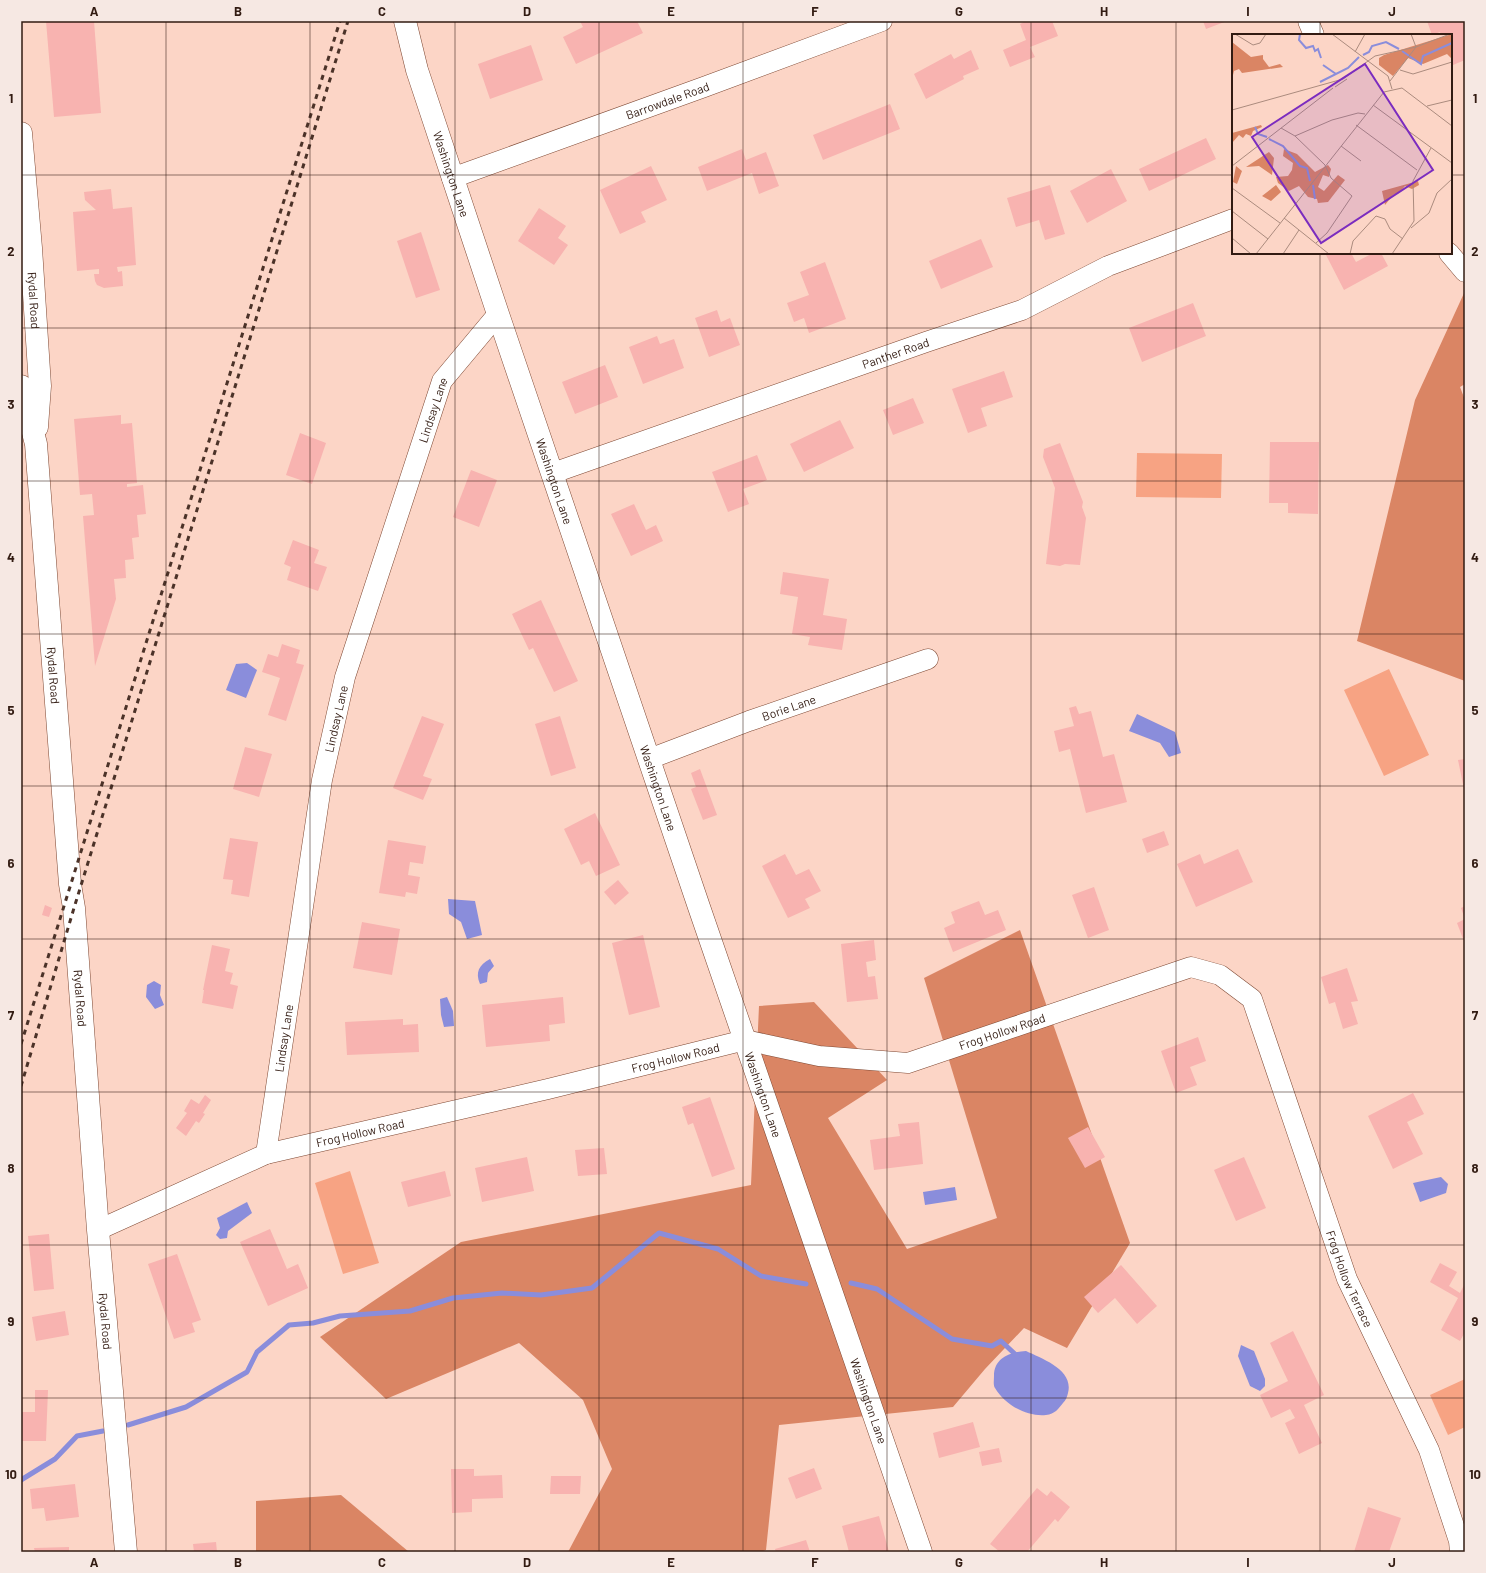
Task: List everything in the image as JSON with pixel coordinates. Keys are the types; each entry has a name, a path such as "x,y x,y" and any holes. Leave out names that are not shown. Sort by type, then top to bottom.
{"main road":[{"name":"Washington Lane","path":"405,21 417,70 452,178 745,1040 922,1552"},
{"name":"Rydal Road","path":"21,133 31,248 40,386 28,445"},
{"name":"Rydal Road","path":"21,386 70,884 74,908 98,1230 126,1552"}],"street":[{"name":"Barrowdale Road","path":"452,178 697,90 882,21"},
{"path":"1308,21 1314,34"},
{"name":"Panther Road","path":"553,473 1022,310 1108,266 1232,219"},
{"path":"1450,254 1465,272"},
{"name":"Lindsay Lane","path":"266,1154 322,780 346,677 442,381 498,314"},
{"name":"Borie Lane","path":"649,759 749,721 928,659"},
{"name":"Frog Hollow Road","path":"98,1230 266,1154 548,1089 745,1040 819,1056 908,1062 1191,967 1220,975 1252,999"},
{"name":"Frog Hollow Terrace","path":"1252,999 1347,1278 1429,1450 1459,1542 1460,1552"}],"shaded area":[{"path":"1465,291 1465,384 1460,387 1465,400 1465,681 1357,641 1415,400"},
{"path":"1137,453 1222,454 1221,498 1136,497"},
{"path":"1389,669 1429,755 1384,776 1344,690"},
{"path":"1020,930 1130,1243 1067,1348 1024,1328 985,1369 953,1407 779,1425 766,1550 761,1552 568,1552 612,1469 583,1400 519,1343 386,1399 320,1337 461,1242 751,1185 759,1006 814,1002 887,1080 828,1118 907,1249 997,1218 924,978"},
{"path":"350,1171 379,1263 343,1274 315,1183"},
{"path":"1465,1379 1465,1427 1448,1435 1430,1395"},
{"path":"341,1495 409,1552 256,1552 256,1501"}],"water":[{"path":"247,663 257,670 246,698 226,690 236,664"},
{"path":"1137,714 1175,732 1181,753 1169,757 1160,743 1129,731"},
{"path":"448,899 475,901 482,935 467,939 461,922 449,914"},
{"path":"490,959 494,966 488,973 487,982 480,984 478,976 479,969"},
{"path":"154,981 161,985 160,995 164,1005 155,1009 146,997 147,985"},
{"path":"447,997 453,1011 454,1026 444,1027 441,1015 440,999"},
{"path":"1441,1177 1448,1184 1446,1193 1420,1202 1413,1183"},
{"path":"955,1187 957,1200 925,1205 923,1192"},
{"path":"247,1202 252,1213 228,1231 227,1238 220,1239 216,1235 220,1228 217,1218"},
{"path":"1241,1345 1254,1351 1265,1379 1265,1386 1260,1391 1250,1386 1238,1356"},
{"path":"1026,1351 1056,1366 1062,1372 1069,1385 1065,1401 1052,1414 1031,1414 1017,1409 1005,1400 994,1387 995,1370 1000,1360 1009,1354"}],"building":[{"path":"46,21 94,21 101,113 54,117"},
{"path":"580,21 637,21 643,33 576,64 563,37 583,27"},
{"path":"1026,21 1052,21 1058,36 1030,47 1035,57 1010,67 1003,50 1026,40 1020,24"},
{"path":"1203,21 1227,21 1206,29"},
{"path":"1427,21 1465,21 1465,60 1453,65 1452,63 1452,34 1441,34 1440,32 1432,34"},
{"path":"531,45 543,80 490,99 478,64"},
{"path":"971,50 979,69 963,76 964,79 926,99 914,74 951,54 954,59"},
{"path":"890,104 900,129 823,160 813,135"},
{"path":"1206,138 1216,159 1149,191 1139,169"},
{"path":"742,149 746,160 766,152 779,186 759,194 752,173 707,191 698,167"},
{"path":"651,166 667,200 641,212 646,222 620,234 600,190"},
{"path":"1111,169 1127,201 1087,223 1070,191"},
{"path":"1050,185 1065,234 1045,240 1039,220 1016,227 1007,198"},
{"path":"111,189 113,209 132,207 136,265 117,267 118,272 122,271 123,286 104,288 97,285 95,281 94,274 99,274 99,269 77,271 73,212 96,210 85,200 84,192"},
{"path":"539,208 566,226 558,238 568,245 554,265 518,241"},
{"path":"421,232 440,290 416,298 397,241"},
{"path":"981,239 993,267 941,289 929,261"},
{"path":"1326,254 1352,254 1356,262 1371,254 1382,254 1388,266 1344,290"},
{"path":"825,262 846,319 809,333 804,318 794,322 787,303 809,295 800,272"},
{"path":"1193,303 1206,336 1142,362 1129,328"},
{"path":"717,310 721,322 730,318 740,345 709,357 695,318"},
{"path":"657,336 660,344 674,339 684,368 643,384 629,347"},
{"path":"605,365 618,397 575,414 562,382"},
{"path":"1004,371 1013,397 981,408 987,426 968,433 952,389"},
{"path":"913,398 924,423 893,435 883,410"},
{"path":"121,415 121,424 132,423 137,483 127,484 127,487 143,485 146,514 137,515 139,537 132,538 134,559 125,560 126,578 114,579 116,599 95,666 83,516 94,515 92,494 80,495 74,419"},
{"path":"840,420 854,448 804,472 790,444"},
{"path":"300,433 326,443 312,484 286,475"},
{"path":"1270,442 1319,442 1318,514 1288,513 1288,503 1269,503"},
{"path":"1060,443 1083,502 1082,507 1086,518 1080,565 1065,564 1060,566 1046,564 1055,488 1043,457 1044,449"},
{"path":"757,455 767,480 743,489 749,504 728,512 712,472"},
{"path":"471,470 497,480 479,527 453,517"},
{"path":"634,504 646,530 656,525 663,541 631,556 611,514"},
{"path":"293,540 319,550 314,563 327,567 318,591 287,580 291,567 284,564"},
{"path":"783,572 829,579 823,615 847,619 842,650 808,645 810,637 792,634 798,597 780,594"},
{"path":"541,600 578,681 554,692 533,648 529,650 512,614"},
{"path":"282,644 300,650 296,663 304,665 286,721 268,715 280,678 262,672 268,654 278,657"},
{"path":"1076,706 1079,714 1091,711 1103,757 1114,754 1127,802 1086,813 1070,749 1059,752 1054,731 1074,726 1069,708"},
{"path":"422,716 444,724 423,776 432,779 423,800 393,788"},
{"path":"560,716 576,768 551,776 535,724"},
{"path":"245,747 272,754 259,797 233,789"},
{"path":"1465,759 1465,789 1464,789 1458,760"},
{"path":"700,769 717,815 703,820 691,789 696,787 691,773"},
{"path":"595,813 620,865 596,876 589,861 581,865 564,829"},
{"path":"1164,831 1169,845 1147,853 1142,839"},
{"path":"230,838 258,842 249,897 231,894 233,880 223,879"},
{"path":"388,840 426,846 423,864 410,862 408,875 420,877 417,894 406,892 405,897 379,893"},
{"path":"1238,849 1253,882 1196,907 1177,864 1200,854 1204,864"},
{"path":"785,854 796,875 809,869 821,891 805,899 810,908 788,918 762,866"},
{"path":"618,880 629,893 615,905 604,892"},
{"path":"1094,887 1109,930 1088,938 1072,895"},
{"path":"979,901 985,915 998,910 1006,930 953,952 944,928 955,923 951,912"},
{"path":"45,905 52,908 49,917 42,915"},
{"path":"1465,906 1465,919 1461,908"},
{"path":"1465,919 1465,944 1457,923"},
{"path":"362,922 400,929 392,975 353,968"},
{"path":"643,935 660,1007 629,1015 612,943"},
{"path":"874,940 876,960 866,962 868,977 875,976 878,999 847,1002 841,944"},
{"path":"212,945 230,949 225,971 233,973 230,984 238,986 233,1009 202,1003 203,990"},
{"path":"1347,968 1358,1001 1351,1002 1358,1024 1343,1029 1335,1002 1329,1004 1321,977"},
{"path":"563,997 565,1023 549,1025 550,1041 486,1047 482,1005"},
{"path":"403,1019 403,1025 418,1024 419,1052 347,1055 345,1022"},
{"path":"1198,1037 1206,1061 1190,1067 1197,1085 1176,1093 1161,1051"},
{"path":"1413,1093 1424,1114 1407,1122 1423,1154 1393,1169 1368,1116"},
{"path":"205,1095 211,1100 203,1113 205,1114 199,1123 196,1121 186,1136 176,1128 187,1113 184,1111 191,1099 199,1104"},
{"path":"710,1097 735,1169 712,1177 693,1123 688,1125 682,1107"},
{"path":"919,1122 923,1164 874,1170 870,1140 900,1136 898,1124"},
{"path":"1088,1127 1105,1157 1085,1168 1068,1138"},
{"path":"604,1148 607,1174 578,1176 575,1150"},
{"path":"527,1157 534,1191 482,1202 475,1168"},
{"path":"1244,1157 1266,1208 1236,1221 1214,1170"},
{"path":"445,1171 451,1196 408,1207 401,1182"},
{"path":"270,1229 287,1269 298,1264 308,1288 268,1306 240,1242"},
{"path":"49,1234 54,1289 34,1291 28,1236"},
{"path":"177,1254 201,1320 192,1323 195,1332 174,1339 148,1264"},
{"path":"1440,1263 1457,1272 1449,1286 1460,1293 1465,1283 1465,1332 1460,1341 1441,1330 1458,1298 1430,1282"},
{"path":"1121,1265 1157,1306 1137,1324 1115,1298 1098,1313 1084,1297"},
{"path":"65,1311 69,1335 36,1341 32,1317"},
{"path":"1293,1331 1324,1395 1304,1405 1322,1443 1299,1454 1285,1423 1295,1418 1290,1409 1271,1418 1260,1395 1288,1381 1270,1343"},
{"path":"35,1390 48,1390 46,1441 21,1441 21,1412 35,1412"},
{"path":"973,1422 980,1447 939,1458 933,1433"},
{"path":"999,1448 1002,1462 982,1466 979,1452"},
{"path":"814,1468 822,1489 796,1499 788,1478"},
{"path":"451,1469 474,1469 474,1476 502,1475 503,1498 472,1499 472,1512 452,1513"},
{"path":"551,1476 581,1476 580,1494 550,1494"},
{"path":"75,1484 79,1517 46,1521 44,1508 32,1509 30,1489"},
{"path":"1037,1488 1047,1496 1051,1491 1070,1507 1058,1522 1055,1519 1027,1552 1000,1552 990,1544"},
{"path":"1368,1507 1401,1518 1389,1552 1354,1552"},
{"path":"879,1516 889,1552 849,1552 842,1526"},
{"path":"806,1540 810,1552 776,1552 775,1549"},
{"path":"216,1542 217,1552 194,1552 193,1544"},
{"path":"69,1547 69,1552 35,1552 34,1548"}],"waterway":[{"path":"128,1425 186,1407 247,1372 257,1352 289,1325 313,1323 340,1316 410,1311 453,1298 502,1293 541,1295 592,1288 659,1233 718,1249 761,1276 806,1284"},
{"path":"851,1283 877,1289 952,1339 992,1346 1001,1341 1017,1356"},
{"path":"21,1480 55,1459 77,1436 103,1431"}],"railway":[{"path":"21,1044 340,21"},
{"path":"21,1086 74,908 348,21"}]}
